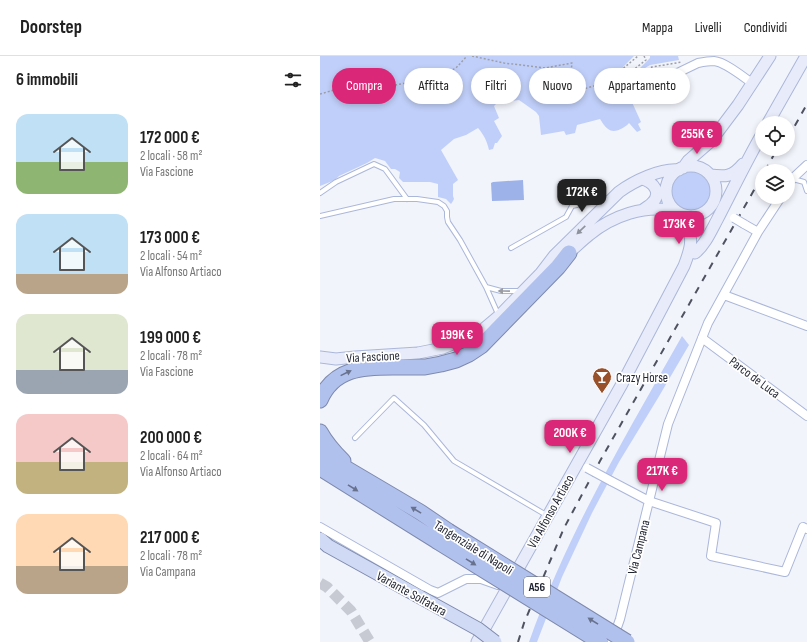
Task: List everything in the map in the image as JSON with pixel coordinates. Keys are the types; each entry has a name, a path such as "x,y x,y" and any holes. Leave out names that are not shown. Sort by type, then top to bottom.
{"highway":[{"path":"320,400 327,387 332,382 353,370 374,367 432,366 449,362 469,354 485,342 550,275 569,253"},
{"path":"320,432 324,440 333,451 360,477"},
{"name":"Tangenziale di Napoli","path":"320,453 420,512 443,536 600,642"},
{"name":"Tangenziale di Napoli","path":"321,469 443,536 627,642"}],"main road":[{"path":"715,207 716,186 709,174 705,158 712,141 770,56"},
{"path":"772,116 806,56"},
{"path":"681,169 688,161 712,141"},
{"path":"680,274 695,253 704,234 709,217 715,207 735,187 755,146"},
{"path":"680,274 690,248 691,240 688,226 678,213 671,207 668,201 666,195 667,183 674,173 681,169 693,166 709,174 728,176 733,174 749,157"},
{"name":"Via Fascione","path":"542,273 554,256 619,192 642,179 668,170 681,169"},
{"path":"642,179 651,183 656,191 656,196 652,204 643,210"},
{"path":"614,197 615,208 620,212 627,214"},
{"path":"678,213 692,217 703,214 715,207"},
{"name":"Via Fascione","path":"320,358 336,359 418,353 443,348 468,338 480,332 499,316 542,273 569,253 597,229 627,214 643,210 661,209 678,213"},
{"name":"Via Alfonso Artiaco","path":"477,642 548,516 582,465 622,384 680,274"},
{"path":"320,366 336,359"},
{"name":"Variante Solfatara","path":"323,543 478,629 495,642"}],"street":[{"path":"688,68 698,63 715,61 728,67 752,83"},
{"path":"795,177 807,165"},
{"name":"Via Campana","path":"612,642 620,619 668,424 708,323 758,232 776,204"},
{"path":"715,207 758,232"},
{"path":"724,295 807,326"},
{"name":"Parco de Luca","path":"702,338 807,416"},
{"path":"582,465 649,501 716,523 711,556 785,572 802,528 807,529"},
{"path":"320,528 430,590 438,593 466,579 481,579 507,588"}],"lane":[{"path":"320,193 336,182 374,164 384,169 408,199"},
{"path":"795,182 804,182 807,191"},
{"path":"511,248 566,217 572,206 614,197"},
{"path":"320,216 394,199 417,199 438,202 444,206 447,211 448,222 460,240 486,287 499,316"},
{"path":"486,287 501,291 523,291"},
{"path":"355,438 394,398 424,424 454,461 548,516"}],"path":[{"path":"320,94 338,89 385,87 438,77 456,68 467,56"},
{"path":"472,56 504,63 545,68 572,63 571,72 538,86 544,91 577,91 607,82 638,56"},
{"path":"644,56 646,60 633,70 632,76 641,74 652,66 679,62 698,63"}],"shaded area":[{"path":"320,56 634,56 623,68 594,68 594,104 633,104 641,122 638,124 641,130 637,132 629,123 619,130 610,130 600,119 577,125 575,133 566,135 564,131 541,135 539,116 536,112 521,101 521,68 471,68 471,104 496,104 494,106 499,118 494,121 502,136 497,143 495,143 493,149 489,150 485,138 478,128 466,135 454,139 441,150 458,180 453,184 454,199 451,204 446,199 438,197 438,184 430,182 403,182 399,178 400,172 395,169 391,169 385,161 375,158 339,176 335,180 320,186"},
{"path":"650,56 678,56 679,60 640,68 650,58"},
{"path":"687,170 695,170 703,173 709,179 712,191 709,203 703,209 695,212 687,212 679,209 673,203 670,195 670,187 673,179 679,173"},
{"path":"523,180 524,200 492,201 491,183"},
{"path":"682,336 689,345 619,462 592,513 562,577 537,642 529,642 544,602 579,524 619,448"}],"tunnel":[{"path":"320,583 327,587 351,611 370,642"}],"railway":[{"path":"795,125 807,104"},
{"path":"769,164 773,156"},
{"path":"518,642 524,623 564,528 600,461 755,188"}],"place":[{"name":"Crazy Horse","path":"602,394"}]}
